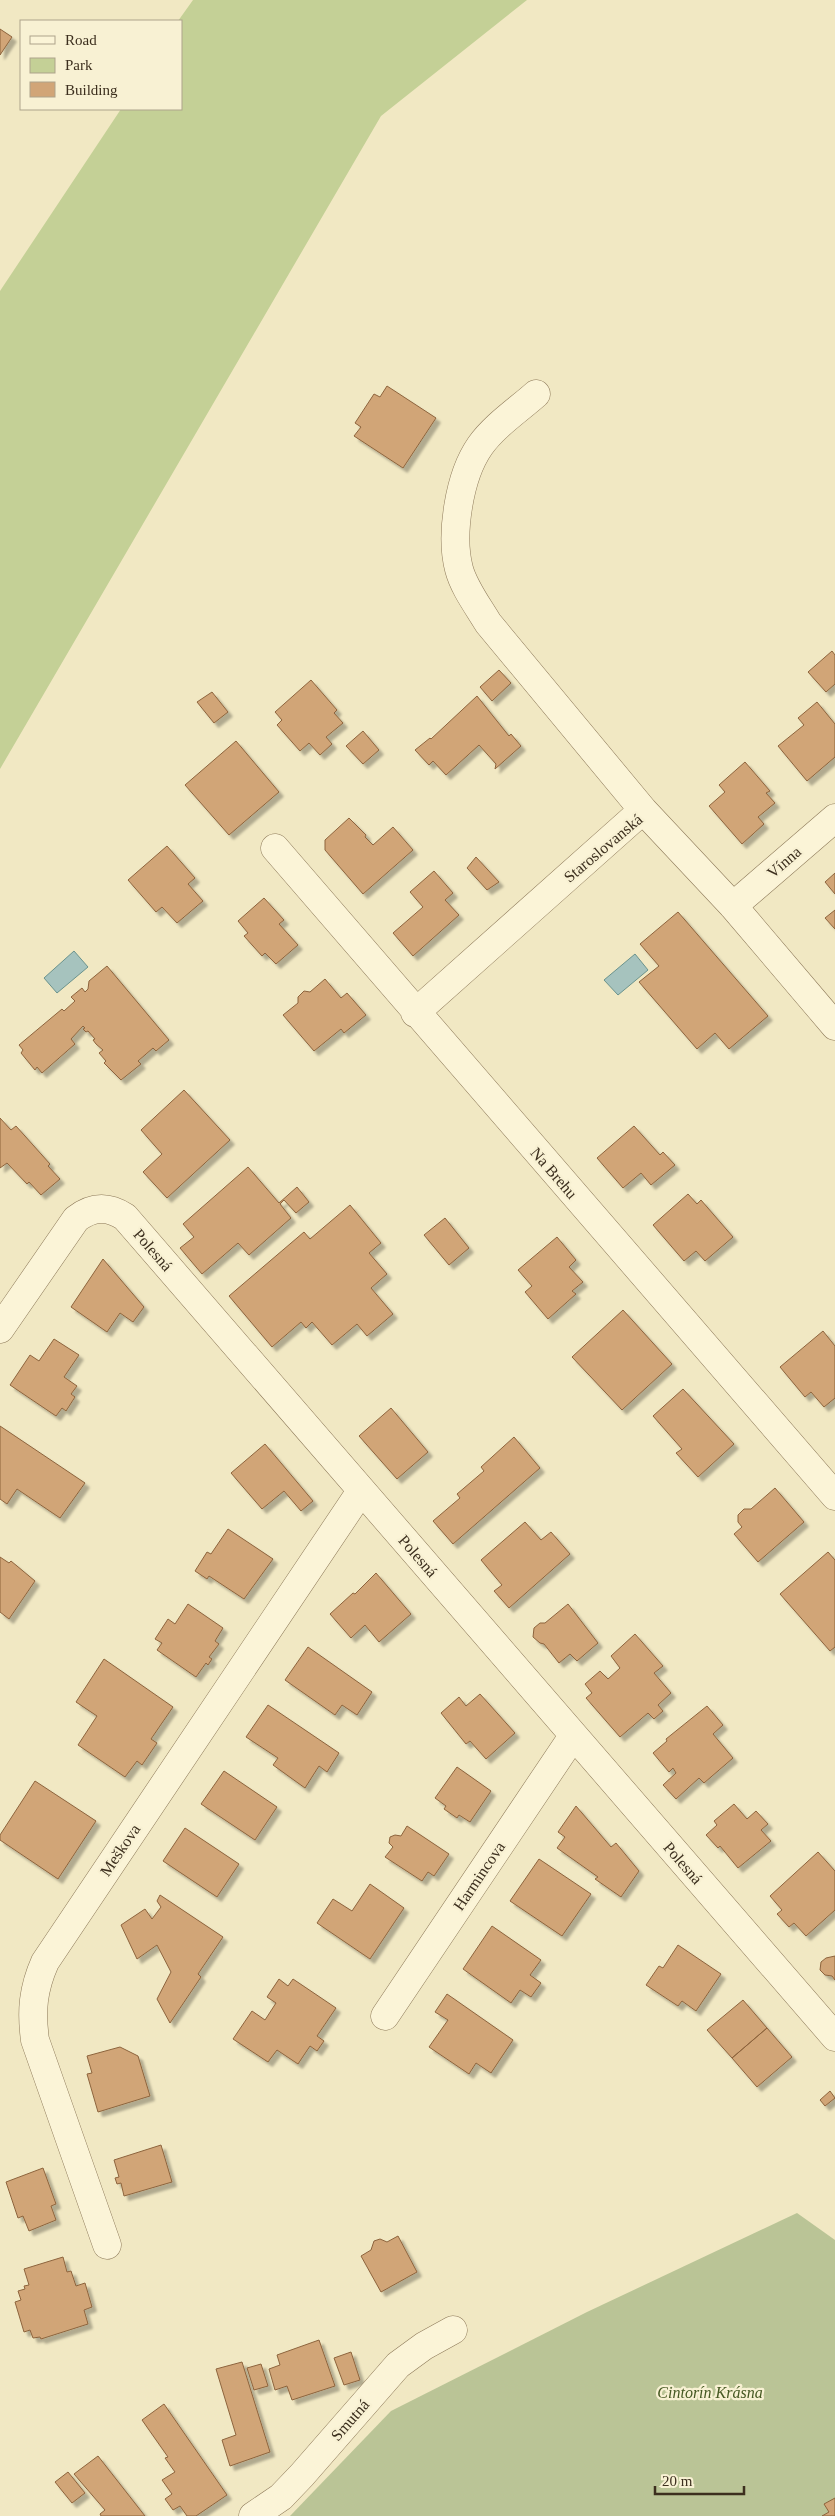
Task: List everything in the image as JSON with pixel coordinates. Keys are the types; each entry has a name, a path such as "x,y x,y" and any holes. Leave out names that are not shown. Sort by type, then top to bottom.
{"street":[{"path":"536,394 480,447 468,472 455,523 459,569 472,598 488,623 643,810"},
{"name":"Staroslovanská","path":"415,1013 643,810 733,906 835,1026"},
{"name":"Vínna","path":"733,906 835,818"},
{"name":"Na Brehu","path":"274,848 835,1496"},
{"name":"Polesná","path":"0,1330 76,1219 88,1210 102,1208 114,1210 125,1217 835,2037"},
{"name":"Meškova","path":"107,2245 35,2040 32,2006 37,1980 45,1962 361,1491"},
{"name":"Harmincova","path":"384,2016 573,1736"},
{"name":"Smutná","path":"252,2516 281,2497 398,2365 424,2346 453,2330"}],"green space":[{"path":"193,0 527,0 381,116 0,769 0,291 120,110 182,110 182,20 179,20"},
{"name":"Cintorín Krásna","path":"797,2213 835,2240 835,2516 290,2516 391,2411 587,2312"}],"water":[{"path":"74,951 88,967 57,993 44,978"},
{"path":"635,954 648,970 618,995 604,980"}],"building":[{"path":"0,29 12,37 0,55"},
{"path":"387,386 436,418 403,468 354,436 361,427 355,423 374,394 380,397"},
{"path":"832,651 835,655 835,684 826,692 808,672"},
{"path":"499,670 511,683 492,701 480,687"},
{"path":"311,680 337,710 334,713 343,723 326,737 332,744 320,755 309,743 300,751 277,725 282,720 275,712"},
{"path":"212,692 228,712 214,723 197,702"},
{"path":"477,696 509,736 511,734 521,746 495,769 496,764 479,745 446,775 433,761 429,765 415,750 431,739"},
{"path":"817,702 835,724 835,757 807,781 778,746 804,725 798,718"},
{"path":"363,731 379,750 363,764 346,746"},
{"path":"236,741 279,792 229,835 185,785"},
{"path":"745,762 770,791 766,793 775,803 758,817 764,824 742,844 709,806 725,792 719,785"},
{"path":"349,818 373,845 393,827 413,850 363,894 325,850 325,840"},
{"path":"167,846 195,878 188,884 203,901 177,923 162,907 156,912 128,880"},
{"path":"476,857 499,882 487,890 467,868"},
{"path":"434,871 453,893 445,900 459,915 413,956 393,933 423,907 410,892"},
{"path":"835,873 835,894 825,882"},
{"path":"264,898 284,920 279,924 298,945 276,964 265,953 262,956 244,936 248,933 238,921"},
{"path":"835,910 835,929 825,918"},
{"path":"678,912 768,1016 729,1049 715,1033 697,1049 639,982 659,966 640,944"},
{"path":"107,966 169,1040 156,1051 153,1048 138,1061 141,1064 121,1080 104,1063 106,1061 99,1053 103,1050 96,1044 93,1040 95,1039 88,1031 86,1032 83,1029 85,1028 83,1026 71,1039 75,1044 42,1073 37,1067 35,1070 21,1053 23,1050 19,1045 62,1009 64,1011 75,1001 71,997 82,988 85,992 88,989 89,981"},
{"path":"325,979 341,998 347,993 366,1015 344,1033 341,1029 314,1051 283,1015 298,1003 298,997 304,991 310,992"},
{"path":"184,1090 230,1140 167,1198 143,1172 162,1154 141,1130"},
{"path":"0,1118 11,1130 16,1126 50,1164 48,1166 60,1179 41,1195 29,1182 27,1184 7,1163 0,1168"},
{"path":"634,1126 660,1155 663,1152 675,1165 651,1185 641,1173 623,1188 597,1158"},
{"path":"248,1167 279,1203 297,1187 309,1202 296,1213 284,1200 280,1204 291,1218 249,1255 238,1243 202,1274 180,1248 194,1237 183,1224"},
{"path":"688,1194 697,1204 701,1200 733,1237 705,1261 696,1251 684,1261 653,1225"},
{"path":"350,1205 381,1243 369,1253 387,1274 371,1288 393,1314 367,1336 357,1324 332,1345 312,1322 306,1328 301,1322 272,1347 229,1296 304,1232 310,1239"},
{"path":"445,1218 469,1248 449,1265 424,1235"},
{"path":"557,1237 576,1260 569,1267 583,1282 572,1291 576,1294 548,1319 525,1292 532,1286 518,1270"},
{"path":"103,1259 144,1307 133,1322 120,1313 107,1332 71,1307"},
{"path":"623,1310 672,1364 622,1410 572,1357"},
{"path":"823,1331 835,1346 835,1398 824,1407 811,1392 805,1397 780,1367"},
{"path":"54,1339 79,1355 64,1377 77,1386 71,1394 75,1397 66,1411 62,1408 56,1416 10,1385 30,1355 39,1361"},
{"path":"683,1389 734,1444 698,1477 676,1453 682,1449 653,1416"},
{"path":"391,1408 428,1452 397,1479 359,1436"},
{"path":"0,1426 85,1483 60,1518 17,1489 7,1504 0,1499"},
{"path":"514,1437 540,1468 453,1544 433,1521 460,1498 457,1494 484,1471 481,1467"},
{"path":"265,1444 313,1501 301,1511 284,1491 262,1509 231,1473"},
{"path":"775,1488 804,1522 758,1562 734,1534 742,1527 738,1522 738,1515 744,1509 751,1509"},
{"path":"525,1522 541,1540 551,1532 570,1554 509,1608 494,1591 502,1585 481,1560"},
{"path":"228,1529 273,1559 244,1599 209,1576 207,1579 195,1571 207,1552 211,1554"},
{"path":"828,1552 835,1560 835,1647 830,1651 780,1594"},
{"path":"0,1557 9,1563 11,1561 35,1581 9,1619 0,1612"},
{"path":"376,1573 411,1614 379,1642 365,1625 351,1638 330,1614 353,1593 355,1594"},
{"path":"188,1604 223,1628 215,1641 219,1644 209,1657 212,1659 208,1665 206,1663 196,1677 157,1650 162,1643 155,1639 168,1619 175,1624"},
{"path":"568,1604 598,1643 577,1661 570,1654 559,1663 544,1644 533,1637 534,1628 540,1623 545,1623"},
{"path":"635,1634 663,1666 654,1673 671,1693 658,1705 663,1711 654,1719 648,1713 620,1737 586,1698 592,1693 585,1684 600,1671 608,1679 620,1668 611,1656"},
{"path":"308,1647 372,1692 357,1715 342,1705 335,1715 285,1680"},
{"path":"104,1659 173,1707 151,1739 157,1743 142,1765 137,1761 125,1777 78,1745 97,1716 76,1702"},
{"path":"480,1694 515,1733 486,1759 470,1741 466,1744 441,1713 459,1697 466,1706"},
{"path":"268,1705 339,1753 327,1772 319,1766 305,1788 273,1765 278,1758 246,1737"},
{"path":"707,1706 723,1725 713,1734 733,1758 704,1783 699,1778 676,1799 663,1785 676,1773 673,1768 669,1772 653,1753 667,1741 666,1739"},
{"path":"457,1767 491,1791 470,1822 459,1815 457,1818 444,1809 446,1806 435,1798"},
{"path":"224,1771 277,1807 255,1840 201,1804"},
{"path":"35,1781 96,1821 58,1879 0,1840 0,1835"},
{"path":"734,1804 747,1819 756,1811 768,1824 761,1830 771,1841 738,1868 720,1846 718,1848 706,1835 717,1825 714,1821"},
{"path":"576,1806 611,1847 616,1843 639,1871 621,1897 595,1879 598,1877 557,1848 565,1837 558,1832"},
{"path":"407,1826 449,1854 434,1876 428,1872 422,1881 385,1857 393,1847 389,1843 390,1837 395,1835 401,1836"},
{"path":"185,1828 239,1864 217,1897 163,1861"},
{"path":"818,1852 835,1871 835,1910 806,1936 794,1923 789,1927 777,1914 782,1910 770,1896"},
{"path":"539,1859 591,1894 562,1936 510,1901"},
{"path":"370,1884 404,1908 370,1959 317,1923 333,1899 352,1911"},
{"path":"160,1895 223,1937 198,1974 201,1977 170,2023 157,1999 171,1972 157,1945 137,1959 121,1925 145,1909 152,1919 161,1907 157,1901"},
{"path":"492,1926 541,1960 530,1975 541,1983 531,1997 520,1990 511,2003 463,1969"},
{"path":"678,1945 721,1974 696,2011 682,2001 678,2006 646,1985 659,1966 663,1968"},
{"path":"835,1956 835,1980 832,1976 825,1975 820,1970 821,1962 826,1958"},
{"path":"279,1979 288,1986 293,1979 336,2008 317,2036 324,2041 317,2051 310,2046 298,2064 277,2050 268,2062 233,2039 252,2011 265,2020 276,2003 267,1997"},
{"path":"447,1994 513,2040 491,2073 476,2063 469,2074 429,2047 448,2020 435,2012"},
{"path":"743,2000 767,2028 732,2058 707,2030"},
{"path":"767,2028 792,2057 757,2087 732,2058"},
{"path":"120,2047 138,2056 150,2096 98,2112 87,2074 92,2073 87,2056"},
{"path":"830,2091 835,2098 825,2106 820,2100"},
{"path":"161,2145 172,2182 124,2196 121,2183 117,2184 115,2178 119,2177 114,2160"},
{"path":"43,2168 56,2204 51,2206 56,2220 29,2231 23,2216 18,2218 6,2182"},
{"path":"398,2236 417,2272 381,2292 361,2256 371,2250 374,2241 380,2239 387,2242"},
{"path":"63,2257 67,2272 71,2271 76,2286 85,2283 92,2307 84,2310 88,2324 41,2339 40,2337 33,2338 30,2330 24,2332 15,2302 21,2300 18,2291 25,2289 24,2286 29,2285 24,2269"},
{"path":"319,2340 335,2386 292,2400 287,2386 275,2390 269,2369 280,2365 277,2355"},
{"path":"351,2352 360,2380 344,2385 334,2358"},
{"path":"242,2362 270,2452 230,2466 222,2440 236,2435 216,2369"},
{"path":"261,2364 268,2386 254,2390 247,2368"},
{"path":"164,2404 227,2495 196,2516 187,2516 180,2506 173,2510 165,2499 172,2494 162,2480 175,2472 165,2458 168,2457 142,2420"},
{"path":"98,2456 145,2516 101,2516 100,2514 105,2510 74,2474"},
{"path":"68,2472 85,2493 72,2503 55,2482"},
{"path":"835,2498 835,2516 822,2516 829,2512 824,2504"}]}
